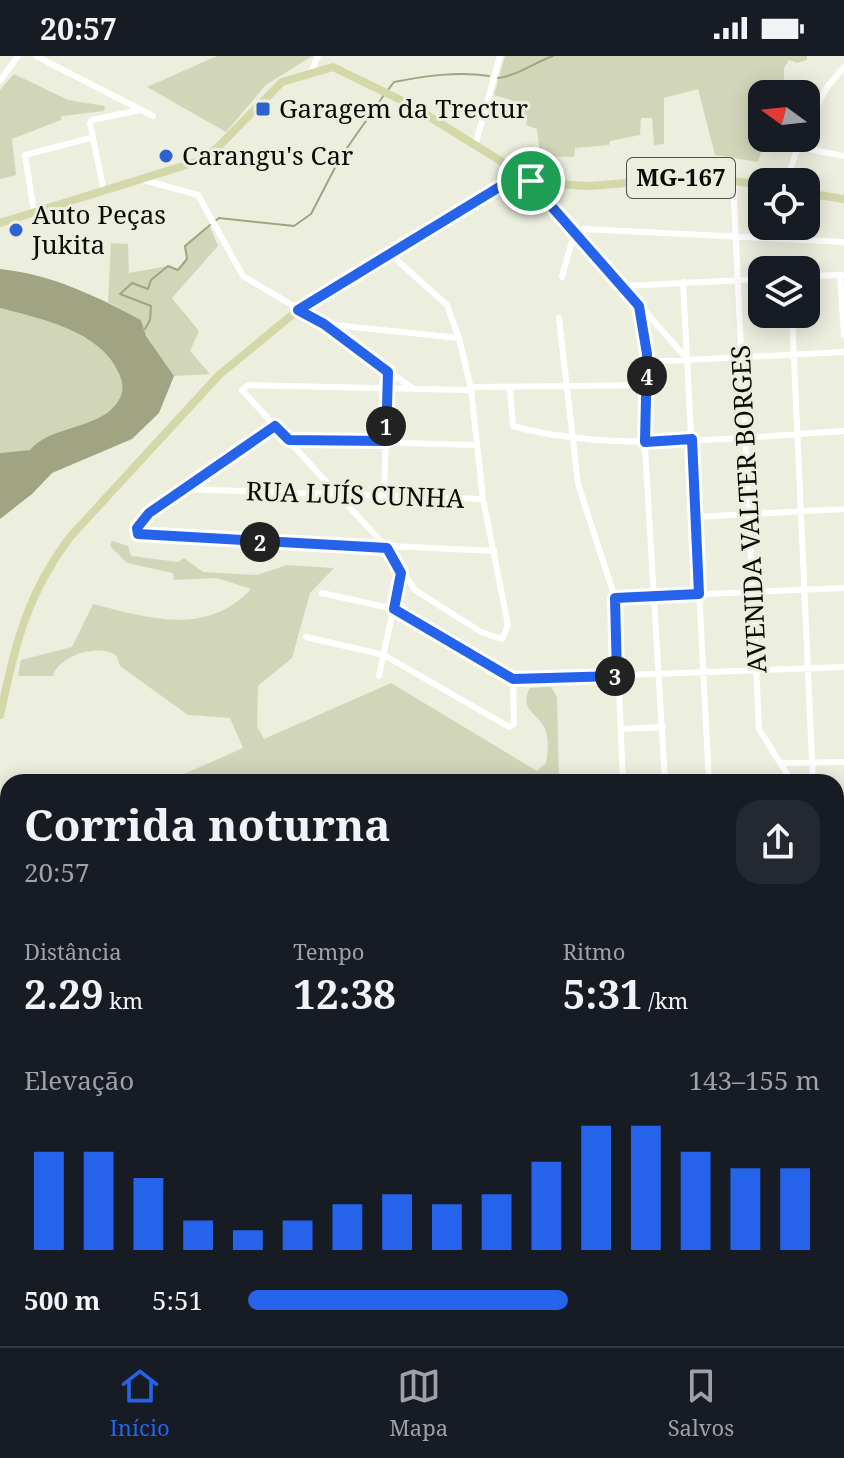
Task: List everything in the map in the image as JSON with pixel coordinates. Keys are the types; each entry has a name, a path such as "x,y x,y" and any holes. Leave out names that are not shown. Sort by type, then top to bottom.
{"main road":[{"path":"0,223 144,180 209,155 282,82 333,67 334,56"},
{"name":"MG-167","path":"333,67 400,99 524,177 552,185 599,186 693,177 748,182"},
{"path":"0,715 23,619 35,589 55,556 219,375 298,310 524,177"},
{"path":"545,199 552,185"},
{"path":"820,195 844,199"}],"street":[{"path":"0,81 18,56"},
{"path":"36,56 153,116"},
{"path":"311,72 318,56"},
{"path":"475,146 500,56"},
{"path":"820,100 844,67"},
{"path":"104,192 90,138 92,120 140,110"},
{"path":"34,212 25,155 90,138"},
{"path":"820,151 844,156"},
{"path":"524,177 689,361"},
{"name":"AVENIDA VALTER BORGES","path":"733,179 759,729 788,774"},
{"path":"144,180 192,191 204,202 243,276 324,324 414,389"},
{"path":"562,277 577,234 583,229 844,242"},
{"path":"390,254 447,305 459,338 471,389 483,499 508,625 505,637 481,632 417,593 387,548 242,390 248,385 387,389 414,389 471,389 510,389 647,385"},
{"path":"820,276 842,275 844,335"},
{"path":"624,286 748,280"},
{"path":"683,282 709,774"},
{"path":"639,306 647,362 645,442 665,774"},
{"path":"559,318 578,484 615,598 623,774"},
{"path":"324,324 459,338"},
{"path":"793,328 813,774"},
{"path":"647,362 844,352"},
{"path":"384,495 388,372"},
{"path":"510,389 513,426 572,435 645,442 844,431"},
{"path":"275,426 179,489 139,524 137,531 142,536 494,551"},
{"path":"289,440 477,445"},
{"name":"RUA LUÍS CUNHA","path":"179,489 483,499"},
{"path":"696,517 844,509"},
{"path":"379,676 401,573"},
{"path":"615,598 844,588"},
{"path":"322,593 394,609 513,679 844,667"},
{"path":"306,637 384,655 509,727 514,724 513,679"},
{"path":"621,729 663,727"},
{"path":"782,763 844,762"}],"shaded area":[{"path":"217,56 312,56 266,85 226,132 147,87"},
{"path":"505,56 807,56 807,60 797,63 789,60 784,68 784,80 748,80 748,152 761,152 758,162 715,155 698,89 664,98 664,144 654,145 652,118 641,118 640,135 610,141 609,145 575,148 574,157 540,156 537,129 526,125 527,119 507,112 511,100 494,95"},
{"path":"14,74 68,100 105,106 104,111 62,116 61,120 12,139 16,175 0,179 0,90"},
{"path":"209,225 218,246 172,298 199,331 190,351 210,374 174,376 146,336 141,320 108,302 111,243 128,244 129,273 168,266 177,270 187,259 185,246"},
{"path":"0,269 55,281 141,320 146,336 174,376 159,413 132,439 52,473 32,494 0,519 0,453 30,450 56,433 98,418 115,405 122,387 112,361 85,338 52,322 0,308"},
{"path":"0,308 52,322 100,348 112,361 122,381 121,396 115,405 98,418 56,433 30,450 0,453"},
{"path":"112,541 128,546 131,556 178,562 184,558 203,572 257,575 287,565 334,568 310,593 292,658 258,686 257,726 264,739 391,683 537,771 546,763 547,737 542,724 528,706 527,695 530,688 551,687 557,697 559,774 184,774 243,748 230,718 188,715 120,666 117,656 110,652 91,651 71,657 53,676 18,676 21,660 72,647 93,604 156,618 196,619 234,604 251,589 217,578 174,580 173,573 127,563 110,546"}],"waterway":[{"path":"498,78 553,56"},
{"path":"388,90 394,82 430,76 489,76"},
{"path":"215,221 219,218 294,226 311,214 340,158 384,95"},
{"path":"145,329 150,320 151,306 120,294 132,283 148,289 151,280 168,266 178,270 187,259 185,246 210,225"}],"place":[{"name":"Garagem da Trectur","path":"263,109"},
{"name":"Carangu's Car","path":"166,156"},
{"name":"Auto Peças Jukita","path":"16,230"}],"route":[{"path":"519,175 531,181 552,185 545,199 639,306 647,354 645,442 692,439 699,594 615,598 617,676 513,679 394,609 401,573 387,548 147,537 138,534 137,528 149,513 179,489 275,426 289,440 386,441 388,372 324,324 298,310 519,175"}]}
